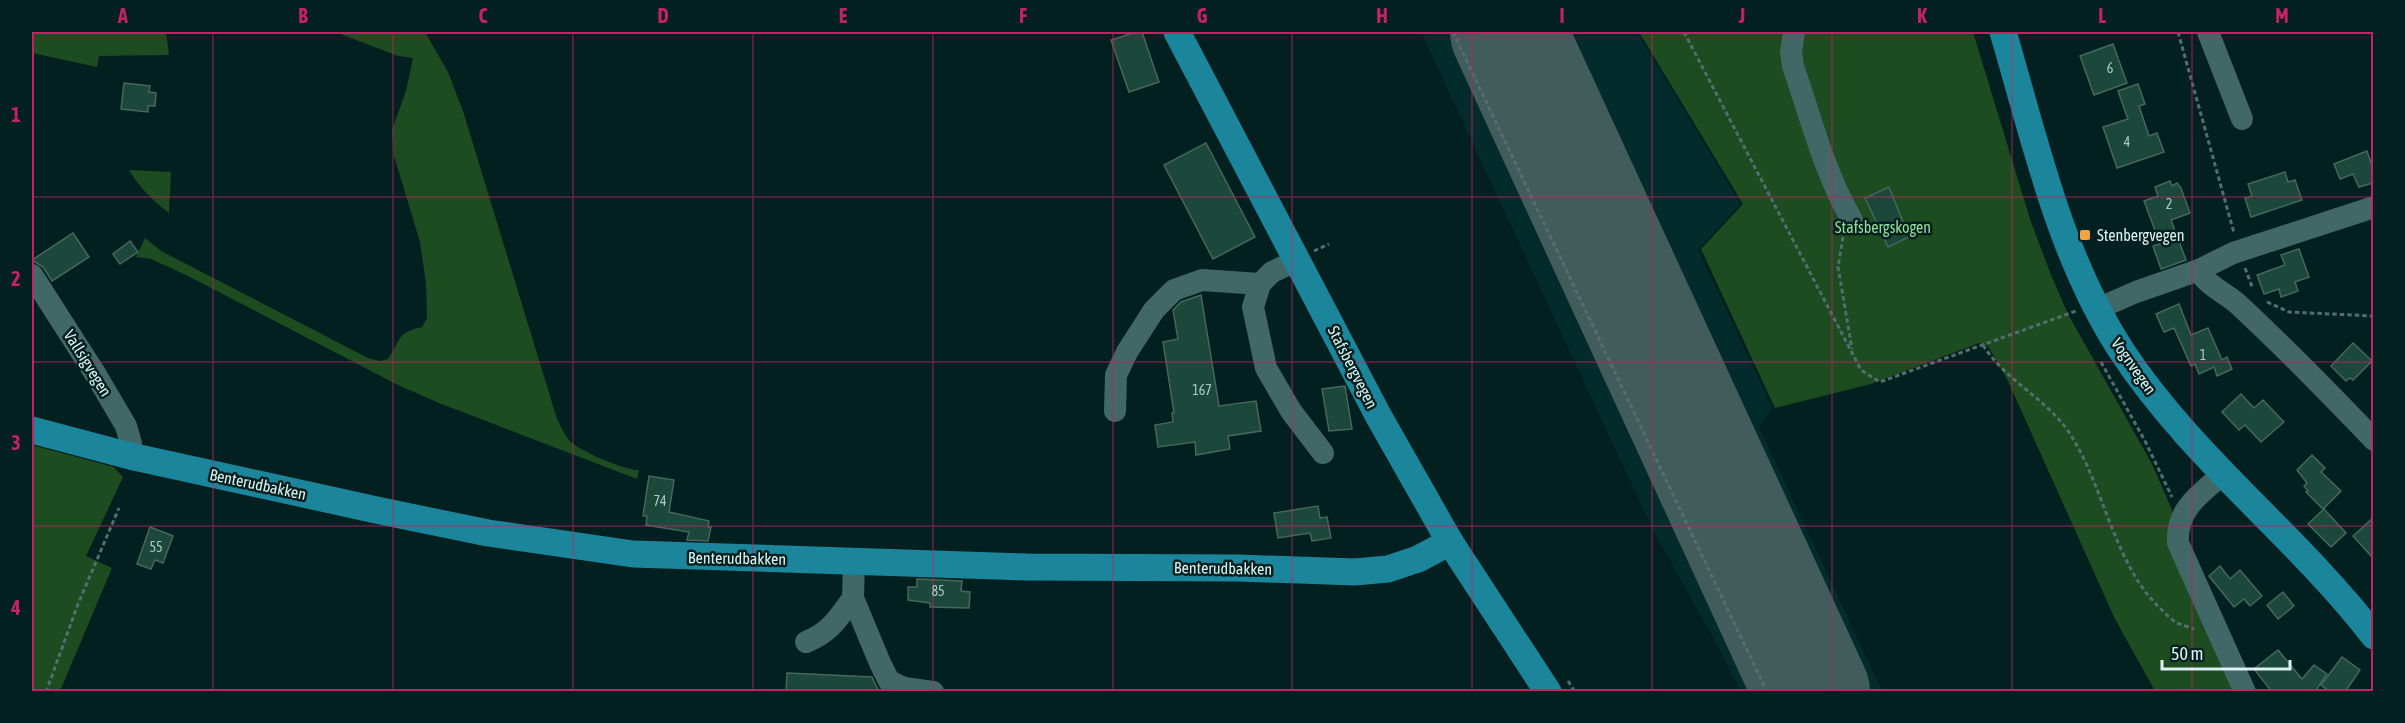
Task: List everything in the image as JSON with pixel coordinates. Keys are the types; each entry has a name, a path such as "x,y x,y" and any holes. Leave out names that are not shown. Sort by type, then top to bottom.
{"main road":[{"name":"Stafsbergvegen","path":"1178,32 1307,251 1379,417 1450,542 1555,682"},
{"name":"Vognvegen","path":"2003,32 2086,311 2179,425 2306,558 2373,636"},
{"name":"Benterudbakken","path":"32,430 130,456 381,512 581,548 679,557 1027,567 1238,568 1355,572 1388,569 1418,559 1450,542"}],"street":[{"path":"1794,32 1791,52 1793,66 1833,184 1852,220"},
{"path":"2208,32 2242,119"},
{"path":"2086,311 2199,270 2240,251 2373,207"},
{"path":"1307,251 1272,272 1260,284 1253,308 1266,368 1291,411 1323,453"},
{"path":"2199,270 2206,280 2237,303 2303,367 2373,440"},
{"name":"Vallsigvegen","path":"32,275 126,426 131,443 130,456"},
{"path":"1115,411 1116,375 1127,352 1154,310 1174,290 1202,280 1260,284"},
{"path":"2224,473 2190,505 2180,519 2178,532 2182,554 2245,692"},
{"path":"854,561 853,598 889,681 904,688 933,692"},
{"path":"806,642 823,635 853,598"}],"path":[{"path":"1453,32 1767,692"},
{"path":"1683,32 1861,370 1880,382 2086,311"},
{"path":"2178,32 2252,288 2267,303 2289,312 2373,316"},
{"path":"1852,220 1843,239 1838,267 1852,353"},
{"path":"1983,345 2006,374 2038,400 2071,435 2085,460 2116,538 2147,597 2175,622 2220,637"},
{"path":"46,692 78,604 119,508"},
{"path":"1555,682 1575,692"}],"shaded area":[{"path":"1421,32 1637,32 1740,204 1698,250 1772,408 1759,427 1882,691 1740,691 1719,648 1654,532"}],"green space":[{"path":"32,32 166,32 169,55 99,56 97,67 32,53"},
{"path":"335,32 425,32 448,72 463,111 557,419 567,438 574,444 613,464 639,470 637,479 398,385 186,275 151,259 136,257 145,238 161,251 368,358 379,361 388,359 404,334 422,327 427,318 426,283 420,242 394,156 392,130 406,91 413,58 398,56"},
{"name":"Stafsbergskogen","path":"1639,32 1973,32 2030,219 2051,275 2068,314 2152,464 2176,519 2240,691 2155,691 2115,619 2008,381 1988,346 1979,343 1871,384 1775,408 1701,249 1743,204"},
{"path":"129,170 171,172 169,213 147,193"},
{"path":"32,445 114,467 123,477 86,556 112,568 60,691 32,691"}],"building":[{"path":"1142,32 1159,82 1129,92 1111,40"},
{"path":"2113,44 2127,83 2094,95 2080,56"},
{"path":"124,83 150,86 149,92 156,93 155,106 148,106 148,112 121,109"},
{"path":"2138,84 2145,104 2139,106 2149,136 2157,133 2164,152 2117,168 2103,127 2128,119 2118,91"},
{"path":"1206,143 1255,237 1213,259 1164,165"},
{"path":"2367,151 2373,169 2373,183 2359,187 2353,174 2340,179 2334,164"},
{"path":"2285,172 2288,182 2295,180 2302,200 2251,217 2245,198 2252,196 2248,184"},
{"path":"2170,181 2172,186 2177,183 2181,188 2190,213 2171,220 2186,260 2161,269 2153,246 2160,244 2144,201 2158,196 2155,187"},
{"path":"1889,187 1909,237 1888,247 1865,198"},
{"path":"73,233 89,257 52,281 43,267 32,260"},
{"path":"130,241 138,252 120,264 113,254"},
{"path":"2299,249 2309,277 2295,282 2298,291 2281,297 2279,289 2264,294 2257,275 2285,265 2281,255"},
{"path":"1201,295 1219,406 1256,401 1261,431 1228,436 1230,449 1196,455 1195,442 1158,447 1155,425 1173,422 1172,413 1174,413 1163,342 1178,339 1173,310 1181,302"},
{"path":"2179,304 2191,335 2208,328 2222,360 2227,357 2232,369 2217,376 2214,367 2199,374 2195,364 2191,366 2174,328 2164,332 2156,314"},
{"path":"2353,343 2372,361 2353,380 2350,378 2346,381 2331,366"},
{"path":"1345,386 1352,429 1329,431 1322,389"},
{"path":"2241,394 2254,408 2263,400 2284,422 2261,442 2245,425 2239,430 2222,412"},
{"path":"2312,455 2325,468 2321,472 2341,491 2323,509 2306,492 2308,491 2304,486 2307,483 2297,470"},
{"path":"649,476 674,480 669,512 709,521 708,527 711,527 708,541 687,540 689,532 646,525 647,516 643,516"},
{"path":"1318,506 1320,518 1327,517 1331,538 1312,541 1310,533 1278,538 1274,513"},
{"path":"2324,509 2346,533 2331,547 2308,524"},
{"path":"2373,518 2373,558 2353,536"},
{"path":"150,527 173,536 163,563 155,560 151,569 137,564"},
{"path":"2220,566 2230,579 2240,570 2262,596 2250,606 2244,599 2234,607 2209,576"},
{"path":"917,579 962,581 961,591 970,592 969,608 930,607 930,603 908,600 908,587 917,587"},
{"path":"2283,592 2294,606 2278,619 2267,605"},
{"path":"2278,650 2302,679 2314,665 2327,674 2315,692 2272,692 2254,669"},
{"path":"2342,657 2360,670 2345,692 2330,692 2321,685"},
{"path":"787,673 872,677 879,692 786,692"}],"runway":[{"path":"1508,32 1812,692"}],"place":[{"name":"Stenbergvegen","path":"2085,235"}]}
